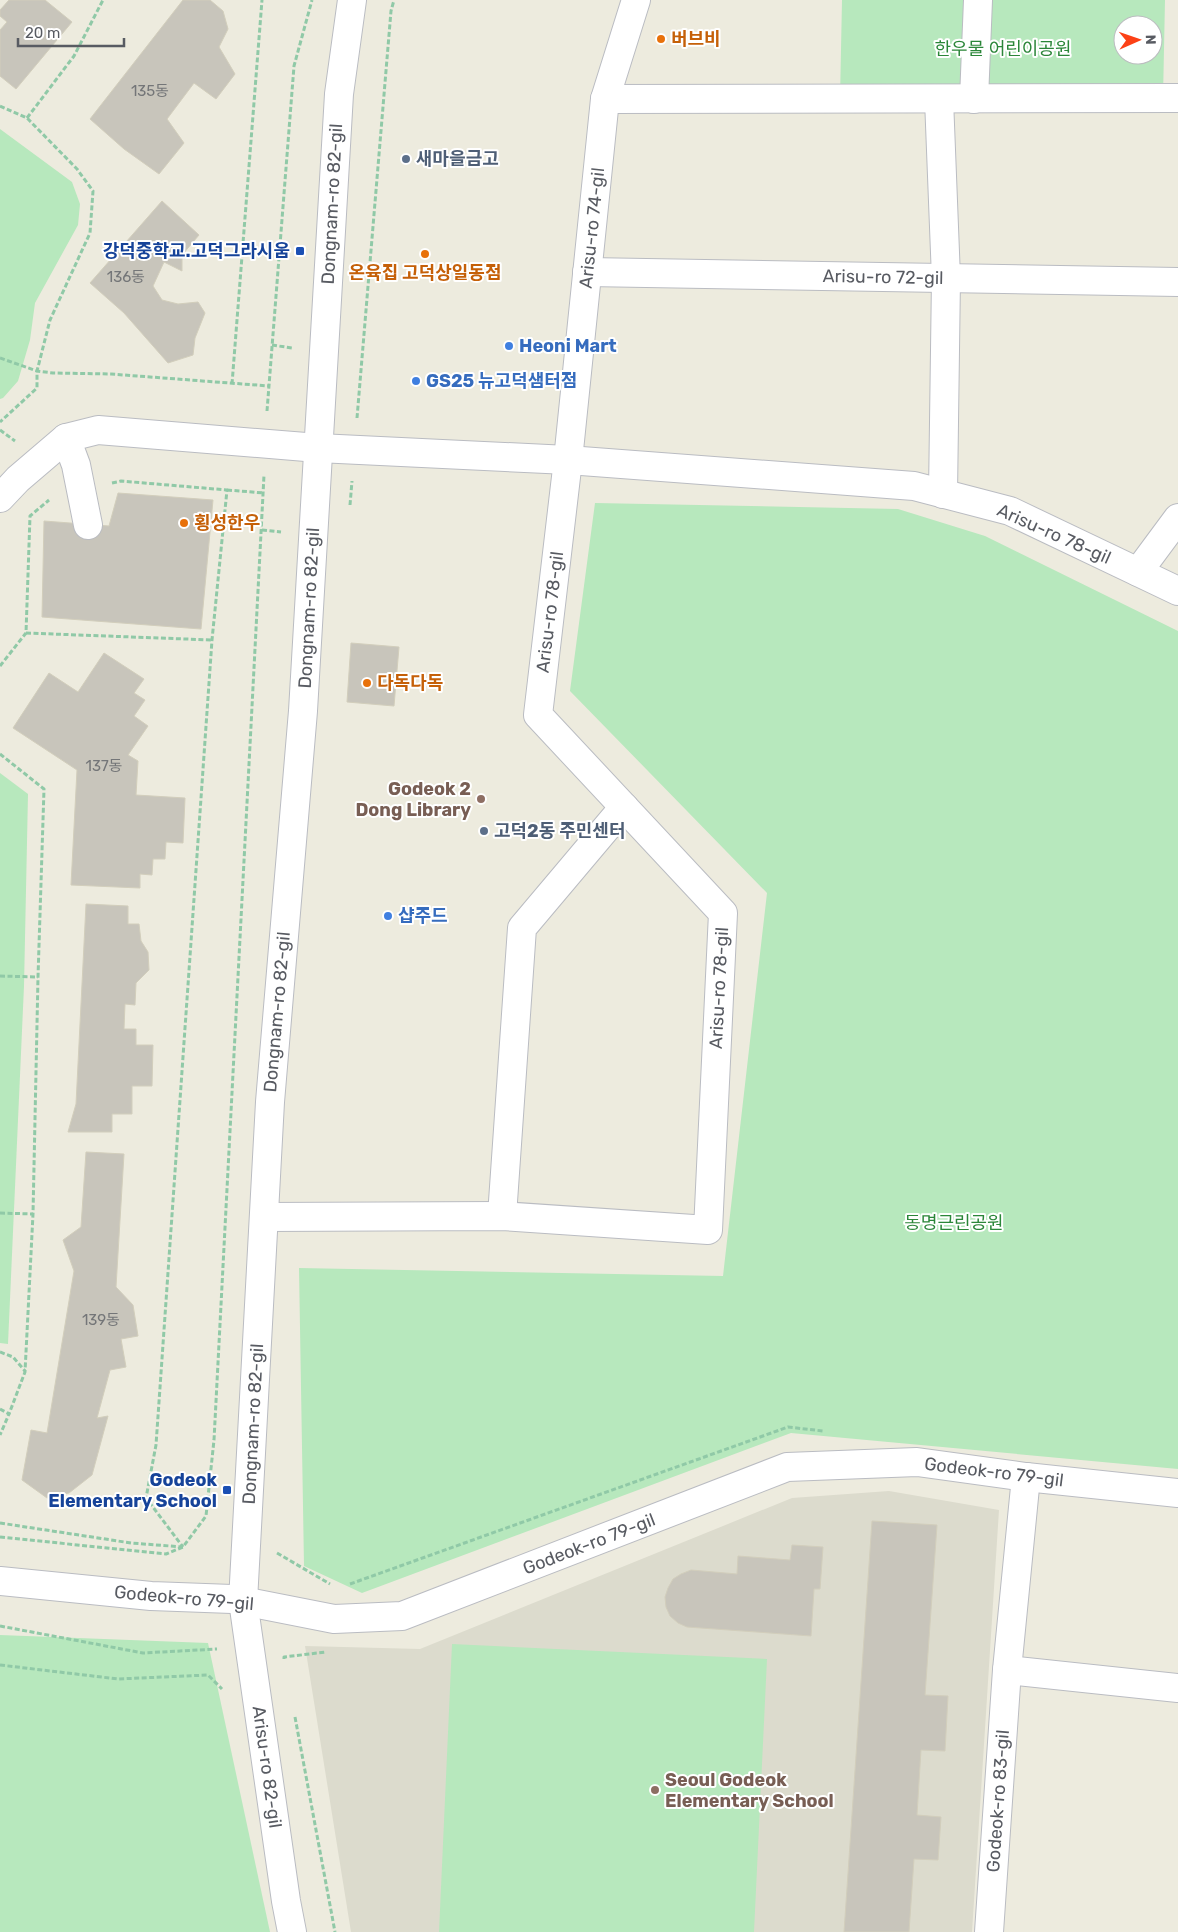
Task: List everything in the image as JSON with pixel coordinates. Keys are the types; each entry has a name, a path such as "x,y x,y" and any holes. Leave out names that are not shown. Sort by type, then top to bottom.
{"street":[{"name":"Dongnam-ro 82-gil","path":"243,1601 270,1102 303,711 339,94 352,0"},
{"name":"Arisu-ro 74-gil","path":"568,460 605,99 636,0"},
{"path":"974,99 978,0"},
{"path":"605,99 1178,98"},
{"path":"939,99 946,278 943,494"},
{"name":"Arisu-ro 72-gil","path":"588,272 1178,282"},
{"name":"Arisu-ro 78-gil","path":"66,438 98,430 318,448 568,460 914,486 1010,511 1178,591"},
{"path":"0,498 18,479 66,438 76,465 88,525"},
{"name":"Arisu-ro 78-gil","path":"502,1216 708,1230 723,913 538,715 568,460"},
{"path":"1138,572 1178,518"},
{"path":"265,1217 502,1216 522,928 624,807"},
{"name":"Godeok-ro 79-gil","path":"0,1581 142,1595 232,1599 334,1619 402,1616 787,1467 917,1462 1178,1493"},
{"name":"Godeok-ro 83-gil","path":"989,1932 1007,1670 1026,1476"},
{"name":"Arisu-ro 82-gil","path":"243,1601 292,1932"},
{"path":"1007,1670 1178,1688"}],"path":[{"path":"27,118 74,56 103,0"},
{"path":"232,384 262,0"},
{"path":"0,358 53,373 111,374 269,386 294,66 312,0"},
{"path":"0,106 27,118 77,169 93,191 90,234 50,320 37,370 37,388 0,422"},
{"path":"0,430 40,460"},
{"path":"0,666 26,633 30,516 51,499 121,481 264,493 214,1440 206,1516 183,1547 166,1554 0,1537"},
{"path":"183,1547 146,1498 156,1446 212,640 226,490"},
{"path":"26,633 212,640"},
{"path":"0,754 44,789 33,1214 25,1372 0,1435"},
{"path":"0,976 38,977"},
{"path":"0,1213 33,1214"},
{"path":"0,1352 13,1357 25,1372"},
{"path":"0,1409 9,1414"},
{"path":"0,1523 131,1544 183,1547"},
{"path":"0,1626 143,1653 250,1647"},
{"path":"286,1667 284,1657 330,1651"},
{"path":"0,1665 118,1679 208,1675"},
{"path":"295,1716 335,1932"}],"shaded area":[{"name":"Seoul Godeok Elementary School","path":"889,1491 999,1510 972,1932 351,1932 305,1646 420,1649 792,1498"}],"green space":[{"name":"한우물 어린이공원","path":"842,0 1165,0 1163,98 840,99"},
{"path":"0,129 72,182 80,204 78,225 35,303 30,340 18,381 0,399"},
{"name":"동명근린공원","path":"595,503 898,509 985,536 1178,631 1178,1469 791,1433 362,1593 304,1566 299,1268 723,1276 767,893 570,691"},
{"path":"0,773 28,794 24,986 8,1344 0,1343"},
{"path":"0,1635 208,1643 270,1932 0,1932"},
{"path":"452,1644 767,1659 754,1932 439,1932"}],"building":[{"path":"9,0 45,0 72,22 16,89 0,76 0,30 7,22 0,16 0,10"},
{"path":"183,0 210,0 223,11 228,29 219,47 235,74 216,99 194,83 167,119 184,143 159,174 124,149 90,119"},
{"path":"162,201 199,235 182,255 182,271 164,262 153,286 162,300 178,304 198,302 205,313 195,338 193,355 168,363 124,313 90,283"},
{"path":"118,493 213,500 201,629 42,617 44,521 109,526"},
{"path":"351,643 399,647 394,706 347,702"},
{"path":"104,653 144,679 134,693 145,700 134,716 148,726 128,755 138,761 136,795 185,798 183,843 166,842 165,859 153,859 152,875 140,874 140,888 71,885 77,770 13,728 49,673 78,692"},
{"path":"86,904 128,906 128,924 139,924 141,941 148,952 149,970 136,983 135,1005 125,1004 124,1029 136,1029 136,1045 153,1045 152,1086 132,1086 132,1114 112,1114 112,1132 68,1132 76,1104"},
{"path":"86,1152 124,1154 116,1287 133,1305 138,1336 121,1339 126,1367 110,1370 97,1418 108,1416 92,1475 69,1493 47,1498 22,1480 31,1430 47,1433 74,1271 63,1240 81,1227"},
{"path":"872,1521 937,1525 925,1695 948,1696 945,1751 921,1750 917,1815 941,1817 938,1860 914,1859 909,1932 844,1932"},
{"path":"792,1545 823,1547 820,1589 814,1589 811,1636 687,1627 678,1623 670,1616 666,1607 665,1597 673,1579 681,1574 691,1570 737,1574 738,1556 790,1560"}],"place":[{"name":"버브비","path":"661,39"},
{"name":"새마을금고","path":"406,159"},
{"name":"강덕중학교.고덕그라시움","path":"300,251"},
{"name":"온육집 고덕상일동점","path":"425,254"},
{"name":"Heoni Mart","path":"509,346"},
{"name":"GS25 뉴고덕샘터점","path":"416,381"},
{"name":"횡성한우","path":"184,523"},
{"name":"다독다독","path":"367,683"},
{"name":"Godeok 2 Dong Library","path":"481,799"},
{"name":"고덕2동 주민센터","path":"484,831"},
{"name":"샵주드","path":"388,916"},
{"name":"Godeok Elementary School","path":"227,1490"},
{"name":"Seoul Godeok Elementary School","path":"655,1790"}]}
